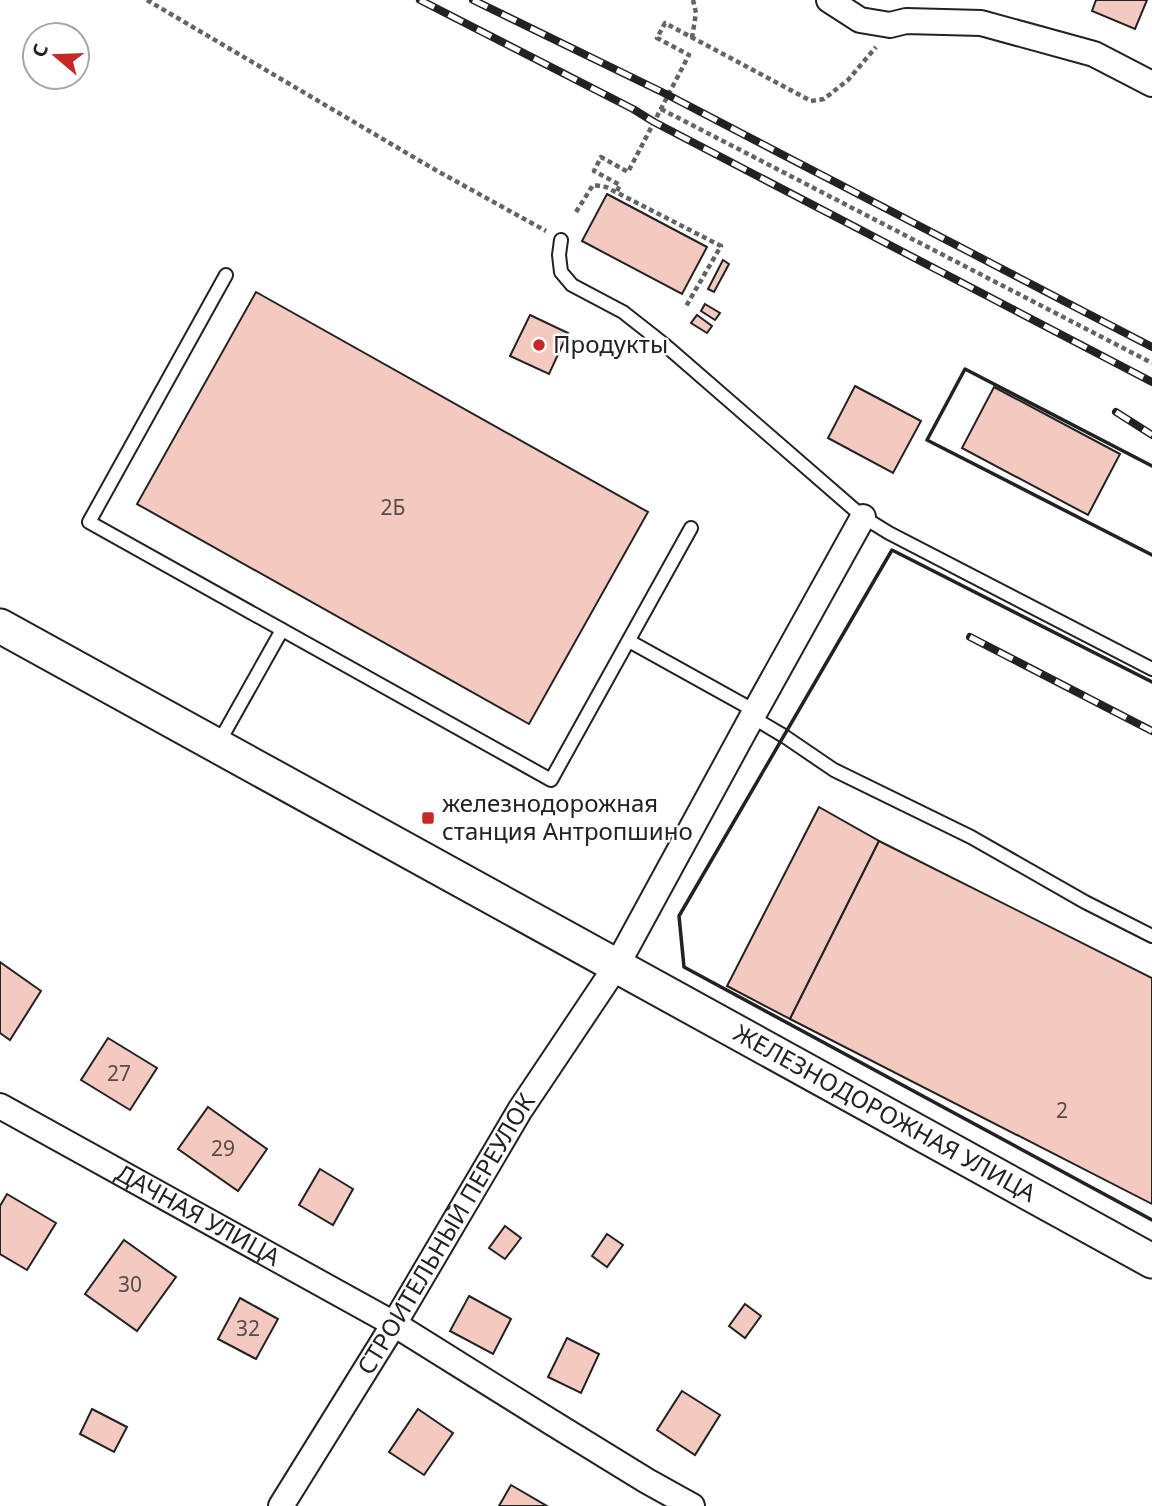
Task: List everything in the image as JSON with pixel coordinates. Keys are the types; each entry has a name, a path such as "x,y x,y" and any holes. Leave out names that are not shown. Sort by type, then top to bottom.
{"street":[{"path":"829,0 860,20 905,15 981,23 1094,54 1152,84"},
{"name":"СТРОИТЕЛЬНЫЙ ПЕРЕУЛОК","path":"281,1506 394,1324 520,1110 617,965 863,517"},
{"name":"ЖЕЛЕЗНОДОРОЖНАЯ УЛИЦА","path":"0,626 1152,1261"},
{"name":"ДАЧНАЯ УЛИЦА","path":"0,1106 394,1324 636,1475 692,1506"}],"lane":[{"path":"561,240 561,272 572,285 623,312 665,345 863,517 1152,669"},
{"path":"226,275 89,522 551,780 691,528"},
{"path":"218,745 282,629"},
{"path":"629,641 753,714 834,770 971,836 1086,902 1152,936"}],"path":[{"path":"147,0 432,168 561,240"},
{"path":"692,0 696,13 692,38"},
{"path":"617,191 620,185 594,171 601,158 628,172 690,55 657,38 665,23 811,101 824,99 848,80 905,15"},
{"path":"661,109 1152,363"},
{"path":"576,212 593,186 606,187 721,246 685,308"}],"building":[{"path":"1096,0 1147,0 1135,29 1092,11"},
{"path":"607,194 707,247 682,294 582,241"},
{"path":"723,260 729,264 714,292 708,289"},
{"path":"256,292 648,512 529,724 137,504"},
{"path":"705,304 720,313 715,320 701,311"},
{"name":"Продукты","path":"530,315 568,333 549,374 510,356"},
{"path":"697,315 712,326 707,333 691,323"},
{"path":"855,386 921,421 893,473 828,438"},
{"path":"994,387 1120,454 1088,515 962,448"},
{"path":"819,807 879,841 790,1019 727,986"},
{"path":"879,841 1152,978 1152,1204 790,1019"},
{"path":"0,962 41,991 10,1040 0,1033"},
{"path":"108,1038 157,1068 130,1110 81,1080"},
{"path":"208,1107 267,1149 238,1191 178,1149"},
{"path":"320,1169 353,1189 333,1225 299,1205"},
{"path":"7,1194 56,1223 27,1270 0,1254 0,1206"},
{"path":"505,1226 521,1238 505,1259 489,1248"},
{"path":"607,1234 623,1245 607,1267 592,1256"},
{"path":"124,1240 176,1277 137,1331 85,1294"},
{"path":"469,1296 511,1319 493,1354 450,1331"},
{"path":"240,1298 278,1319 256,1359 218,1339"},
{"path":"745,1304 761,1316 745,1338 729,1326"},
{"path":"567,1338 599,1354 581,1393 548,1377"},
{"path":"682,1391 720,1415 695,1455 657,1430"},
{"path":"92,1409 127,1427 114,1452 80,1434"},
{"path":"418,1409 453,1433 424,1475 389,1452"},
{"path":"511,1485 547,1506 499,1506"}],"railway":[{"path":"420,0 1152,382"},
{"path":"473,0 668,95 1152,347"},
{"path":"1116,412 1152,435"},
{"path":"970,637 1152,731"}],"wall":[{"path":"1152,466 965,369 927,440 1152,555"},
{"path":"1152,682 892,550 679,916 684,967 1152,1220"}],"place":[{"name":"Продукты","path":"539,345"},
{"name":"железнодорожная станция Антропшино","path":"428,818"}]}
